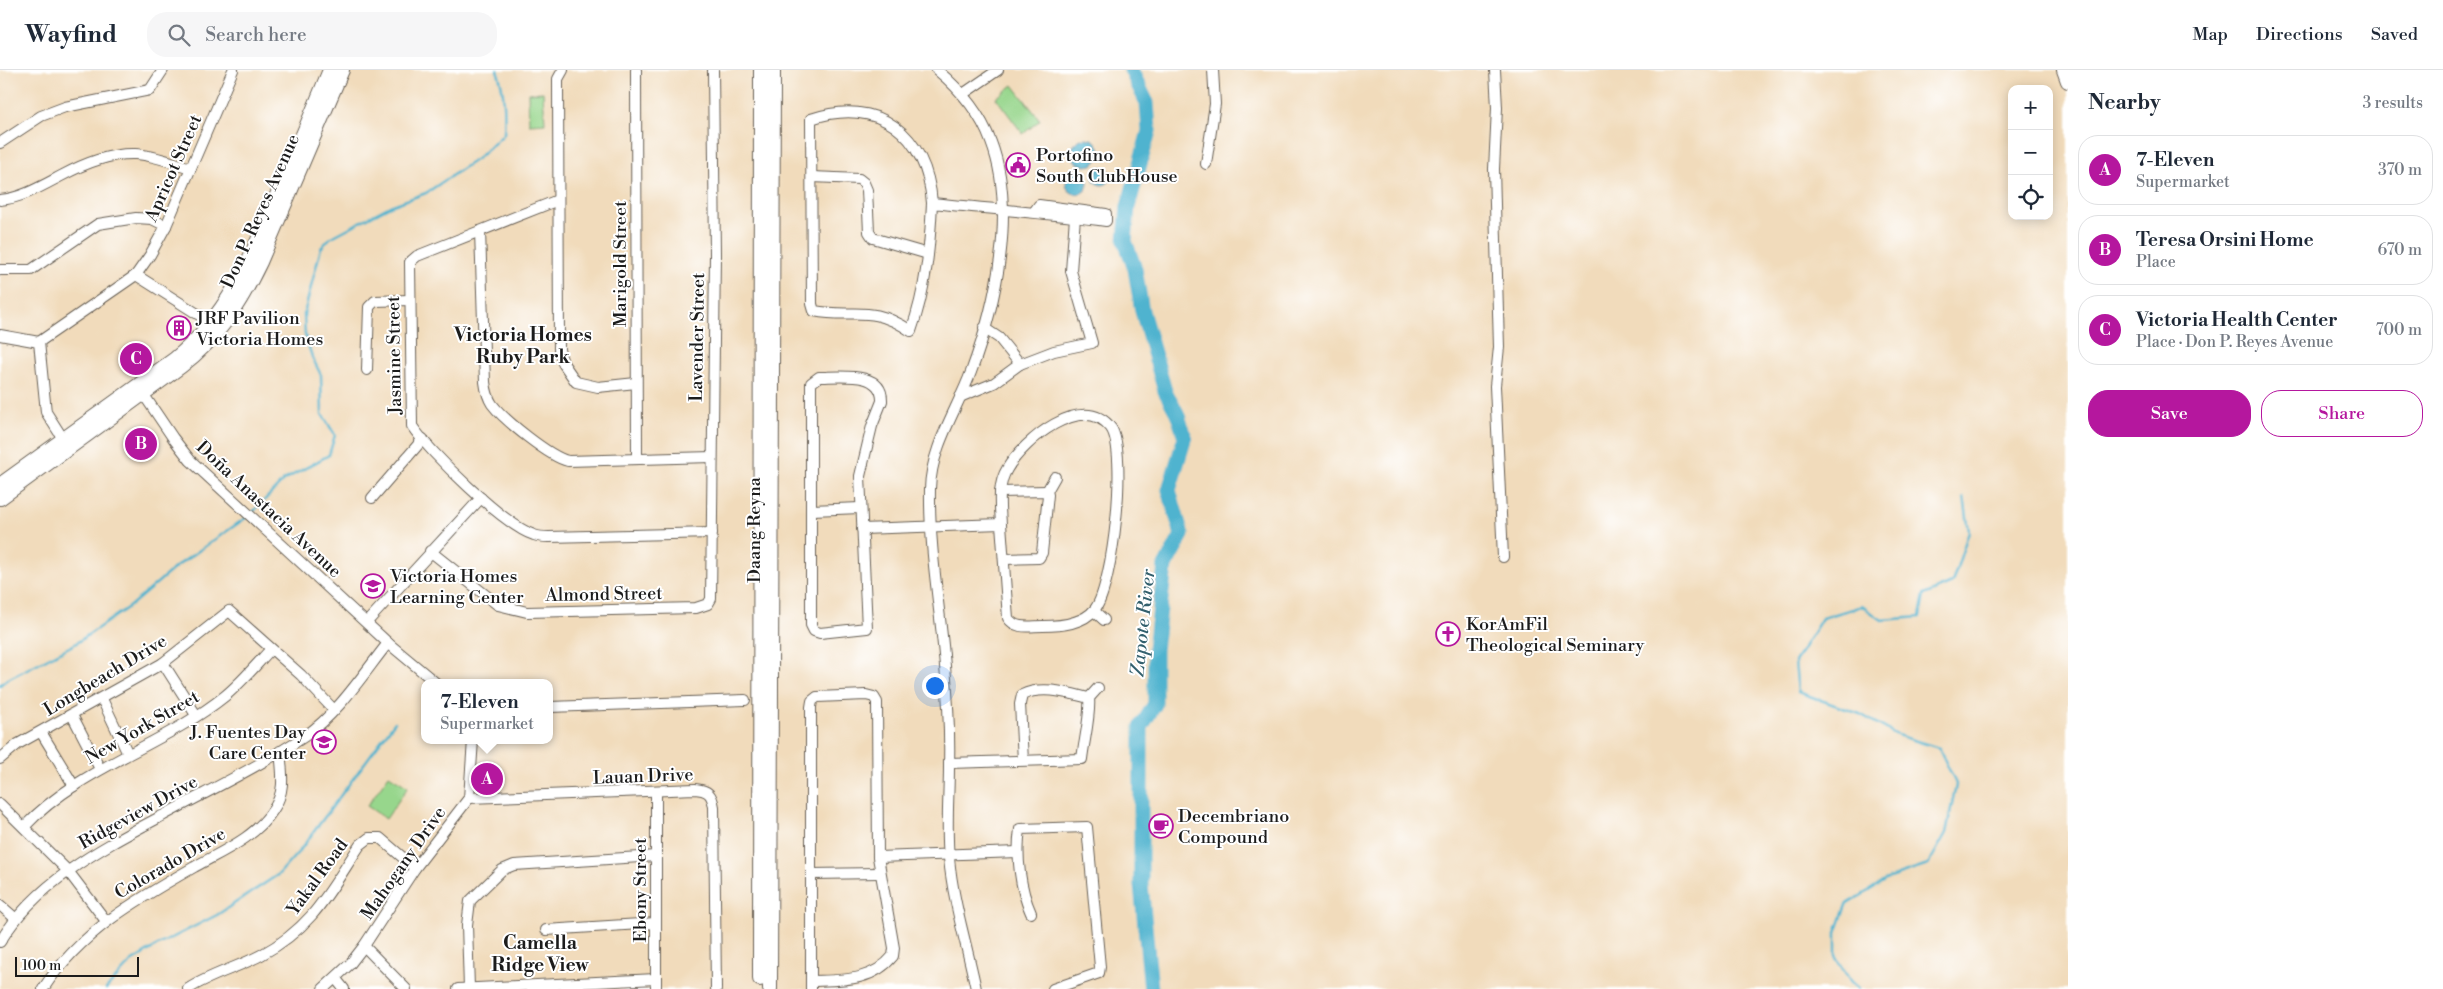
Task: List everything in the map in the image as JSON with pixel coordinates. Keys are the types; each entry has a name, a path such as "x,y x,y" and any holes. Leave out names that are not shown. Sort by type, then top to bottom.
{"main road":[{"name":"Don P. Reyes Avenue","path":"216,326 250,259 330,70"},
{"name":"Don P. Reyes Avenue","path":"0,484 66,444 141,391 216,326 246,291 342,70"},
{"name":"Daang Reyna","path":"761,70 770,989"},
{"name":"Daang Reyna","path":"760,989 766,694 772,70"},
{"path":"2064,70 2068,81"},
{"name":"Don P. Reyes Avenue","path":"0,498 66,444"}],"street":[{"path":"0,143 41,116 65,107 150,90 163,70"},
{"name":"Apricot Street","path":"136,275 166,226 234,70"},
{"path":"563,70 558,79 559,350 562,363 576,382 587,386 636,383"},
{"name":"Marigold Street","path":"636,70 637,458"},
{"name":"Lavender Street","path":"708,604 712,593 715,264 714,70"},
{"path":"937,70 964,94 992,142 1001,180 1003,209 999,262 984,328 971,370 938,448 932,470 932,528 945,667 949,763 948,854 952,884 976,989"},
{"path":"964,94 998,70"},
{"path":"1206,164 1215,104 1213,70"},
{"path":"1496,70 1498,108 1494,169 1499,347 1495,386 1503,557"},
{"path":"830,113 865,113 898,129 911,142 928,173 932,203 923,289 911,331 894,320 869,312 814,311 812,304 812,177 811,119 830,113"},
{"path":"0,200 11,199 38,188 78,167 107,157 135,154 191,168"},
{"path":"812,177 859,179 867,190 869,232 873,238 928,254"},
{"name":"Jasmine Street","path":"558,200 417,256 410,262 410,420 412,426 481,498 520,528 534,536 712,533"},
{"path":"932,203 987,210 1003,209 1034,212 1106,222 1106,214 1049,206 1039,205 1034,212"},
{"path":"960,397 994,383 1020,364 1054,351 1092,343 1071,271 1075,217"},
{"path":"0,270 31,270 98,224 136,218 152,219 166,226"},
{"path":"480,231 485,382 490,400 494,406 558,459 568,461 712,457"},
{"path":"0,335 39,342 136,275 216,326"},
{"path":"367,370 369,307 375,301 410,300"},
{"path":"984,328 999,338 1020,364"},
{"path":"39,342 46,412 66,444"},
{"path":"819,377 865,377 882,394 882,401 864,455 860,476 860,508 867,628 820,633 814,631 811,625 811,383 819,377"},
{"name":"Doña Anastacia Avenue","path":"141,391 190,460 388,643 431,679"},
{"path":"1081,415 1094,416 1105,421 1116,438 1118,464 1116,522 1106,586 1094,611 1083,619 1062,626 1020,626 1012,624 1008,618 1002,524 1000,492 1006,470 1015,458 1046,429 1067,418 1081,415"},
{"path":"372,498 423,439"},
{"path":"1004,559 1039,558 1042,553 1049,502 1047,491 1055,477"},
{"path":"1000,492 1047,491"},
{"path":"367,622 430,551 481,498"},
{"path":"812,510 860,508"},
{"path":"862,530 1002,524"},
{"name":"Almond Street","path":"430,551 498,605 511,610 527,612 696,608 708,604"},
{"name":"Longbeach Drive","path":"0,759 18,744 102,699 163,663 229,611 301,675 334,710"},
{"path":"1094,611 1104,620"},
{"name":"Ridgeview Drive","path":"0,942 16,919 68,871 97,851 280,751 315,729 334,710 388,643"},
{"name":"New York Street","path":"24,827 57,797 100,769 196,715 231,691 270,649"},
{"path":"163,663 196,715"},
{"path":"949,763 1082,759 1085,727 1090,709 1089,698 1098,688"},
{"path":"1023,761 1020,704 1022,695 1028,692 1055,690 1089,698"},
{"path":"866,695 874,697 877,702 878,857 894,948 893,956 868,976 857,980 811,985 811,707 812,701 817,697 866,695"},
{"path":"102,699 128,754"},
{"path":"553,707 746,700"},
{"path":"72,715 100,769"},
{"path":"41,732 74,786"},
{"name":"Mahogany Drive","path":"323,989 336,979 364,946 415,868 469,798 473,744"},
{"name":"Colorado Drive","path":"43,989 63,962 106,921 137,899 237,843 261,825 273,810 283,788 280,751"},
{"name":"Lauan Drive","path":"469,798 701,789 712,795 714,807 716,989"},
{"name":"Ebony Street","path":"656,791 656,984"},
{"path":"0,804 68,871 106,921"},
{"path":"1031,913 1023,891 1018,852 1020,829 1087,827 1100,967 1098,973 1090,977 1052,989"},
{"name":"Yakal Road","path":"188,989 271,950 300,928 316,913 364,840 375,837 380,838 415,868"},
{"path":"878,857 1018,852"},
{"path":"470,988 468,909 474,896 502,870 514,865 656,856"},
{"path":"811,874 880,873"},
{"path":"0,905 16,919"},
{"path":"546,930 656,923"},
{"path":"364,946 406,989"},
{"path":"336,979 344,989"},
{"path":"458,989 656,984"}],"green space":[{"path":"1013,85 1040,120 1023,134 996,98"},
{"path":"543,92 545,123 529,124 528,93"},
{"path":"389,775 408,787 386,819 367,806"}],"water":[{"path":"1086,138 1096,142 1100,152 1096,162 1086,166 1076,162 1072,152 1076,142"},
{"path":"1102,167 1108,170 1111,176 1108,182 1102,185 1096,182 1093,176 1096,170"},
{"path":"1077,172 1085,175 1088,183 1085,191 1077,194 1069,191 1066,183 1069,175"}],"waterway":[{"path":"251,514 284,480 329,455 335,435 322,414 321,375 312,357 305,335 304,314 321,248 330,238 390,206 426,193 478,158 504,134 503,94 497,70"},
{"name":"Zapote River","path":"1131,70 1147,103 1149,131 1128,207 1125,241 1135,269 1142,311 1165,391 1177,413 1185,437 1169,490 1182,535 1165,566 1155,650 1155,704 1141,727 1141,884 1151,989"},
{"path":"1859,989 1851,982 1836,958 1836,933 1846,905 1889,878 1928,865 1946,833 1956,784 1939,748 1897,735 1860,714 1798,692 1795,662 1822,618 1862,606 1882,620 1920,617 1924,595 1952,583 1969,531 1964,497"},
{"path":"0,685 6,680 75,644 130,606 177,566 247,517"},
{"path":"106,989 131,962 158,945 217,915 279,874 301,849 395,722"}],"place":[{"name":"Portofino South ClubHouse","path":"1018,165"},
{"name":"JRF Pavilion Victoria Homes","path":"179,328"},
{"name":"Victoria Health Center","path":"136,359"},
{"name":"Teresa Orsini Home","path":"141,444"},
{"name":"Victoria Homes Learning Center","path":"373,586"},
{"name":"KorAmFil Theological Seminary","path":"1448,634"},
{"name":"J. Fuentes Day Care Center","path":"324,742"},
{"name":"7-Eleven","path":"487,779"},
{"name":"Decembriano Compound","path":"1161,826"}],"district":[{"name":"Victoria Homes Ruby Park","path":"523,345"},
{"name":"Camella Ridge View","path":"540,953"}]}
